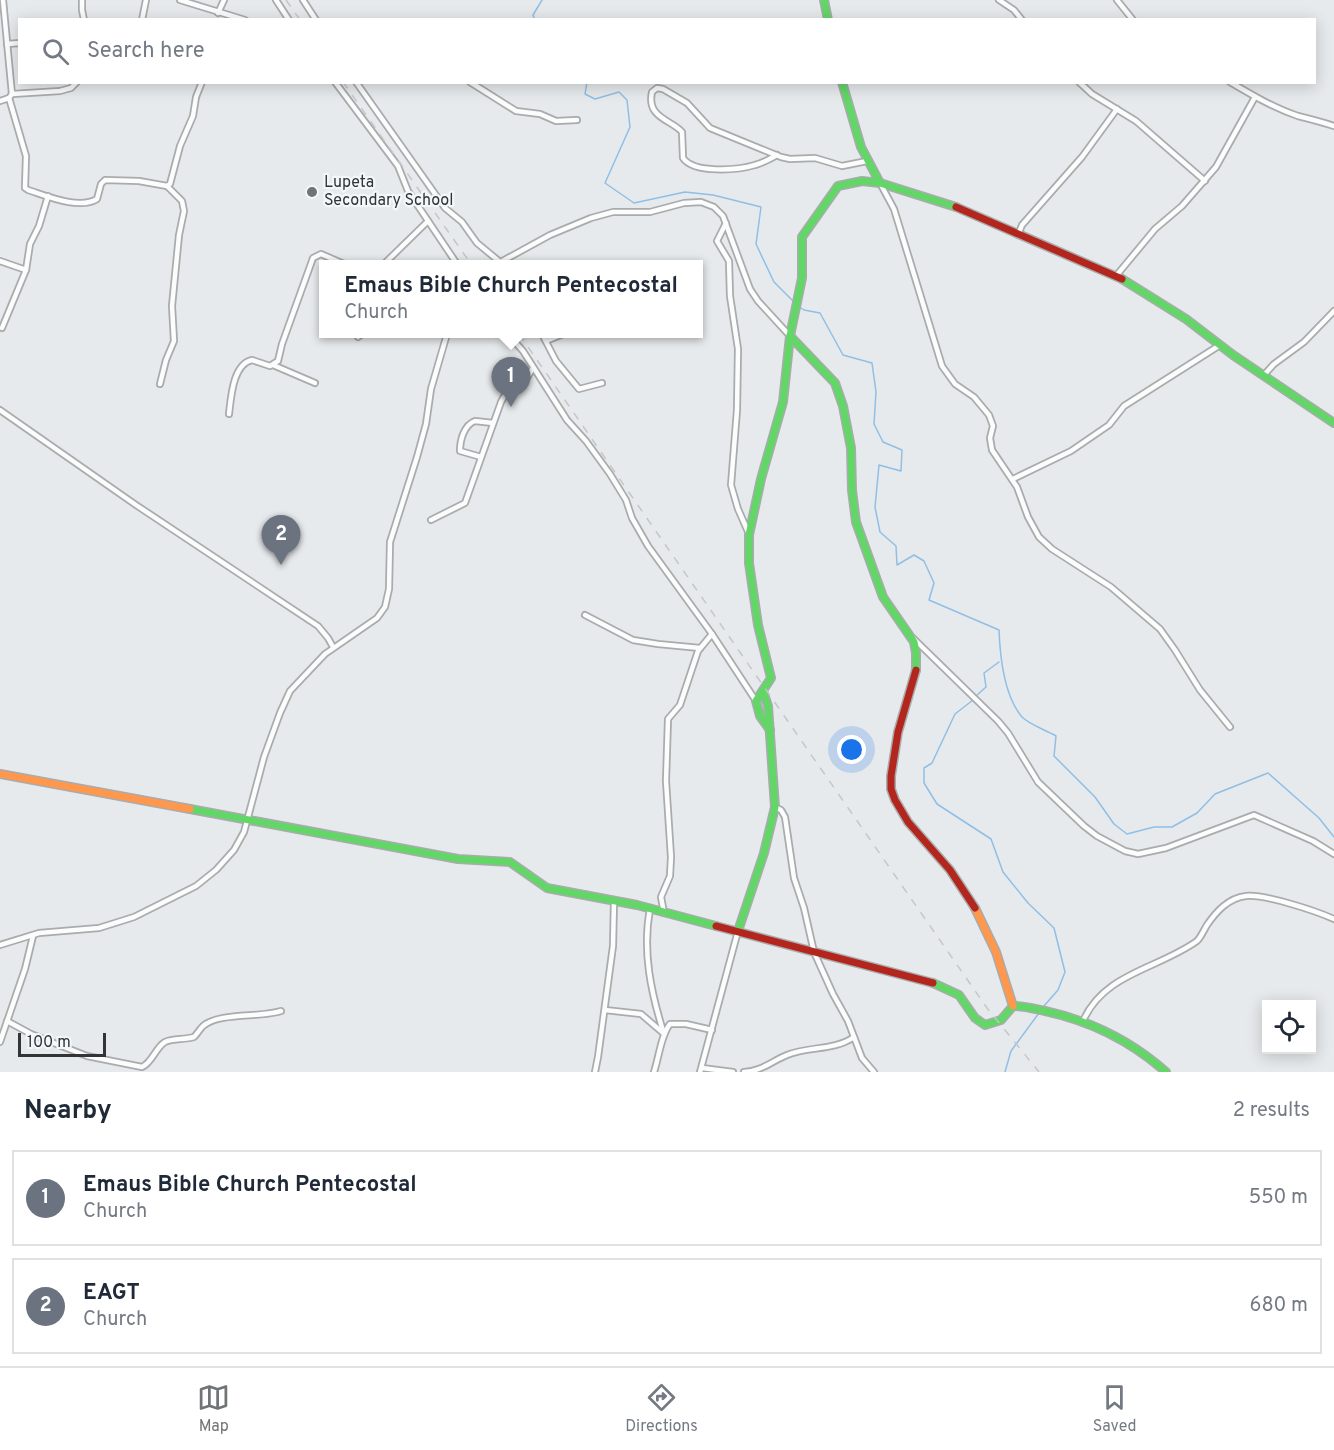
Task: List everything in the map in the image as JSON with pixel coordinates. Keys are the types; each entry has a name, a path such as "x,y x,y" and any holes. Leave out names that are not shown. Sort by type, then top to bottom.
{"street":[{"path":"3,0 3,28 7,44 11,96 26,156 25,188 72,202 93,202 99,196 102,182 109,180 139,181 167,186 182,201 184,211 179,235 172,306 174,341 160,384"},
{"path":"82,0 83,18"},
{"path":"142,18 146,0"},
{"path":"180,0 227,18"},
{"path":"218,13 224,0"},
{"path":"276,0 288,18"},
{"path":"303,0 315,18"},
{"path":"824,0 828,18"},
{"path":"999,0 1014,10 1020,18"},
{"path":"1117,0 1131,18"},
{"path":"7,44 18,43"},
{"path":"0,101 11,96 60,91 74,84"},
{"path":"167,186 170,184 180,146 193,116 197,92 201,84"},
{"path":"336,84 394,161 408,191 454,260"},
{"path":"357,84 445,208 462,222 477,243 499,260"},
{"path":"473,84 516,111 540,114 556,121 577,120"},
{"path":"843,84 856,135 867,161 894,209 942,366 949,378 974,397 989,415 993,426 990,438 992,450 1012,479 1039,537 1052,549 1111,587 1155,624 1175,650 1200,690 1230,727"},
{"path":"1081,84 1092,94 1136,121 1205,181"},
{"path":"1233,84 1255,98 1298,116 1334,126"},
{"path":"777,155 765,162 746,167 718,169 691,166 682,158 682,132 661,118 652,102 652,92 657,88 663,89 687,103 710,128 789,159 815,158 842,166 867,161"},
{"path":"1116,276 1155,229 1182,206 1216,167 1255,98"},
{"path":"1018,235 1022,225 1082,157 1117,109"},
{"path":"756,701 771,678 758,625 749,563 749,535 761,479 783,402 791,333 802,278 802,237 838,186 862,181 880,183 964,210 1116,276 1164,305 1334,423"},
{"path":"2,328 26,270 30,244 39,226 48,195"},
{"path":"506,260 550,235 591,218 613,212 650,212 684,203 701,202 719,211 726,223 750,289 758,301 791,333 834,383 838,392 851,448 853,505 859,533 887,606 911,636 1008,733 1032,774 1043,787 1084,826 1125,851 1138,854 1166,849 1254,815 1313,841 1334,854"},
{"path":"388,260 428,221"},
{"path":"726,223 717,242 729,261 730,296 739,366 731,485 749,535"},
{"path":"273,365 278,361 313,258 321,254 335,260"},
{"path":"0,261 26,270"},
{"path":"1264,375 1274,364 1304,342 1334,311"},
{"path":"0,945 45,932 110,925 134,917 181,895 202,882 229,856 244,832 264,758 286,698 295,685 333,647 371,623 385,607 391,536 417,457 426,424 431,389 446,338"},
{"path":"512,338 555,398 567,420 610,474 626,500 644,540 712,634 756,701 760,716 770,730"},
{"path":"544,338 556,361 579,389 603,383"},
{"path":"546,341 552,338"},
{"path":"1012,479 1071,451 1109,425 1124,406 1220,345"},
{"path":"229,414 239,371 244,363 252,360 273,365 315,383"},
{"path":"431,520 465,503 504,396 507,391 522,384 533,368"},
{"path":"0,410 136,505 318,626 333,647"},
{"path":"481,457 460,450 463,435 467,426 475,421 493,423"},
{"path":"585,615 633,640 700,648"},
{"path":"664,913 661,897 670,876 671,857 666,769 668,719 680,705 700,648 712,634"},
{"path":"911,636 916,650 916,670 912,692 900,724 891,788 902,812 950,870 984,926 1004,969 1013,1006"},
{"path":"733,1072 701,1070 738,931 764,853 775,807 768,706 763,691"},
{"path":"0,774 458,859 510,862 547,888 650,909 941,986 961,997 973,1019 980,1023 992,1024 1002,1020 1013,1006"},
{"path":"775,807 781,810 785,817 794,878 804,908 814,952 848,1021 862,1058 874,1072"},
{"path":"1083,1021 1092,1003 1110,986 1196,941 1218,910 1235,898 1257,896 1274,899 1319,912 1334,919"},
{"path":"595,1072 614,935 614,901"},
{"path":"650,909 646,934 649,972 664,1034"},
{"path":"0,1042 33,936"},
{"path":"1013,1006 1061,1013 1111,1033 1134,1047 1166,1072"},
{"path":"605,1010 641,1014 664,1034"},
{"path":"7,1021 31,1034 87,1056 142,1067 148,1064 163,1044 194,1037 203,1026 211,1022 223,1018 266,1015 280,1011"},
{"path":"654,1072 664,1034 670,1024 675,1022 712,1030"},
{"path":"744,1072 759,1070 793,1053 841,1045 854,1037"}],"waterway":[{"path":"534,18 533,15 542,0"},
{"path":"587,84 585,94 595,99 619,92 627,100 630,127 605,183 634,203 685,192 713,195 761,207 756,244 774,282 795,303"},
{"path":"798,306 804,310 820,313 843,355 872,363 876,392 874,424 883,442 902,450 901,471 879,465 875,507 880,532 896,546 897,565 914,555 924,561 934,583 929,600 999,630 1004,675 1016,708 1025,720 1056,736 1054,756 1095,797 1114,824 1127,834 1154,827 1172,827 1197,813 1215,794 1268,773 1319,818 1334,837"},
{"path":"976,696 986,687 984,673 999,662"},
{"path":"973,700 955,714 932,763 924,768 924,783 937,804 991,839 1003,872 1028,903 1054,928 1065,972 1058,990 1044,1006"},
{"path":"1005,1072 1011,1051 1039,1013"}],"railway":[{"path":"286,0 299,18"},
{"path":"344,84 468,260"},
{"path":"522,338 987,1008 1039,1072"}],"traffic: fast":[{"path":"824,0 828,18"},
{"path":"843,84 861,147 880,183"},
{"path":"770,730 760,716 756,701 771,678 758,625 749,563 749,535 761,479 783,402 790,336 802,278 802,237 838,186 862,181 880,183 956,207"},
{"path":"1122,279 1186,319 1233,355 1334,423"},
{"path":"790,336 835,383 843,406 851,448 852,490 856,522 883,597 914,642 916,670"},
{"path":"738,931 764,853 775,807 768,706 763,691"},
{"path":"190,809 458,859 510,862 547,888 637,905 716,926"},
{"path":"933,983 959,995 975,1018 985,1025 1001,1020 1013,1006 1062,1015 1110,1034 1139,1051 1166,1072"}],"traffic: slow":[{"path":"0,774 190,809"},
{"path":"975,908 996,952 1013,1006"}],"traffic: jam":[{"path":"956,207 1122,279"},
{"path":"916,670 898,732 891,789 908,822 950,870 975,908"},
{"path":"716,926 933,983"}],"place":[{"name":"Lupeta Secondary School","path":"312,192"},
{"name":"Emaus Bible Church Pentecostal","path":"511,407"},
{"name":"EAGT","path":"281,565"}]}
